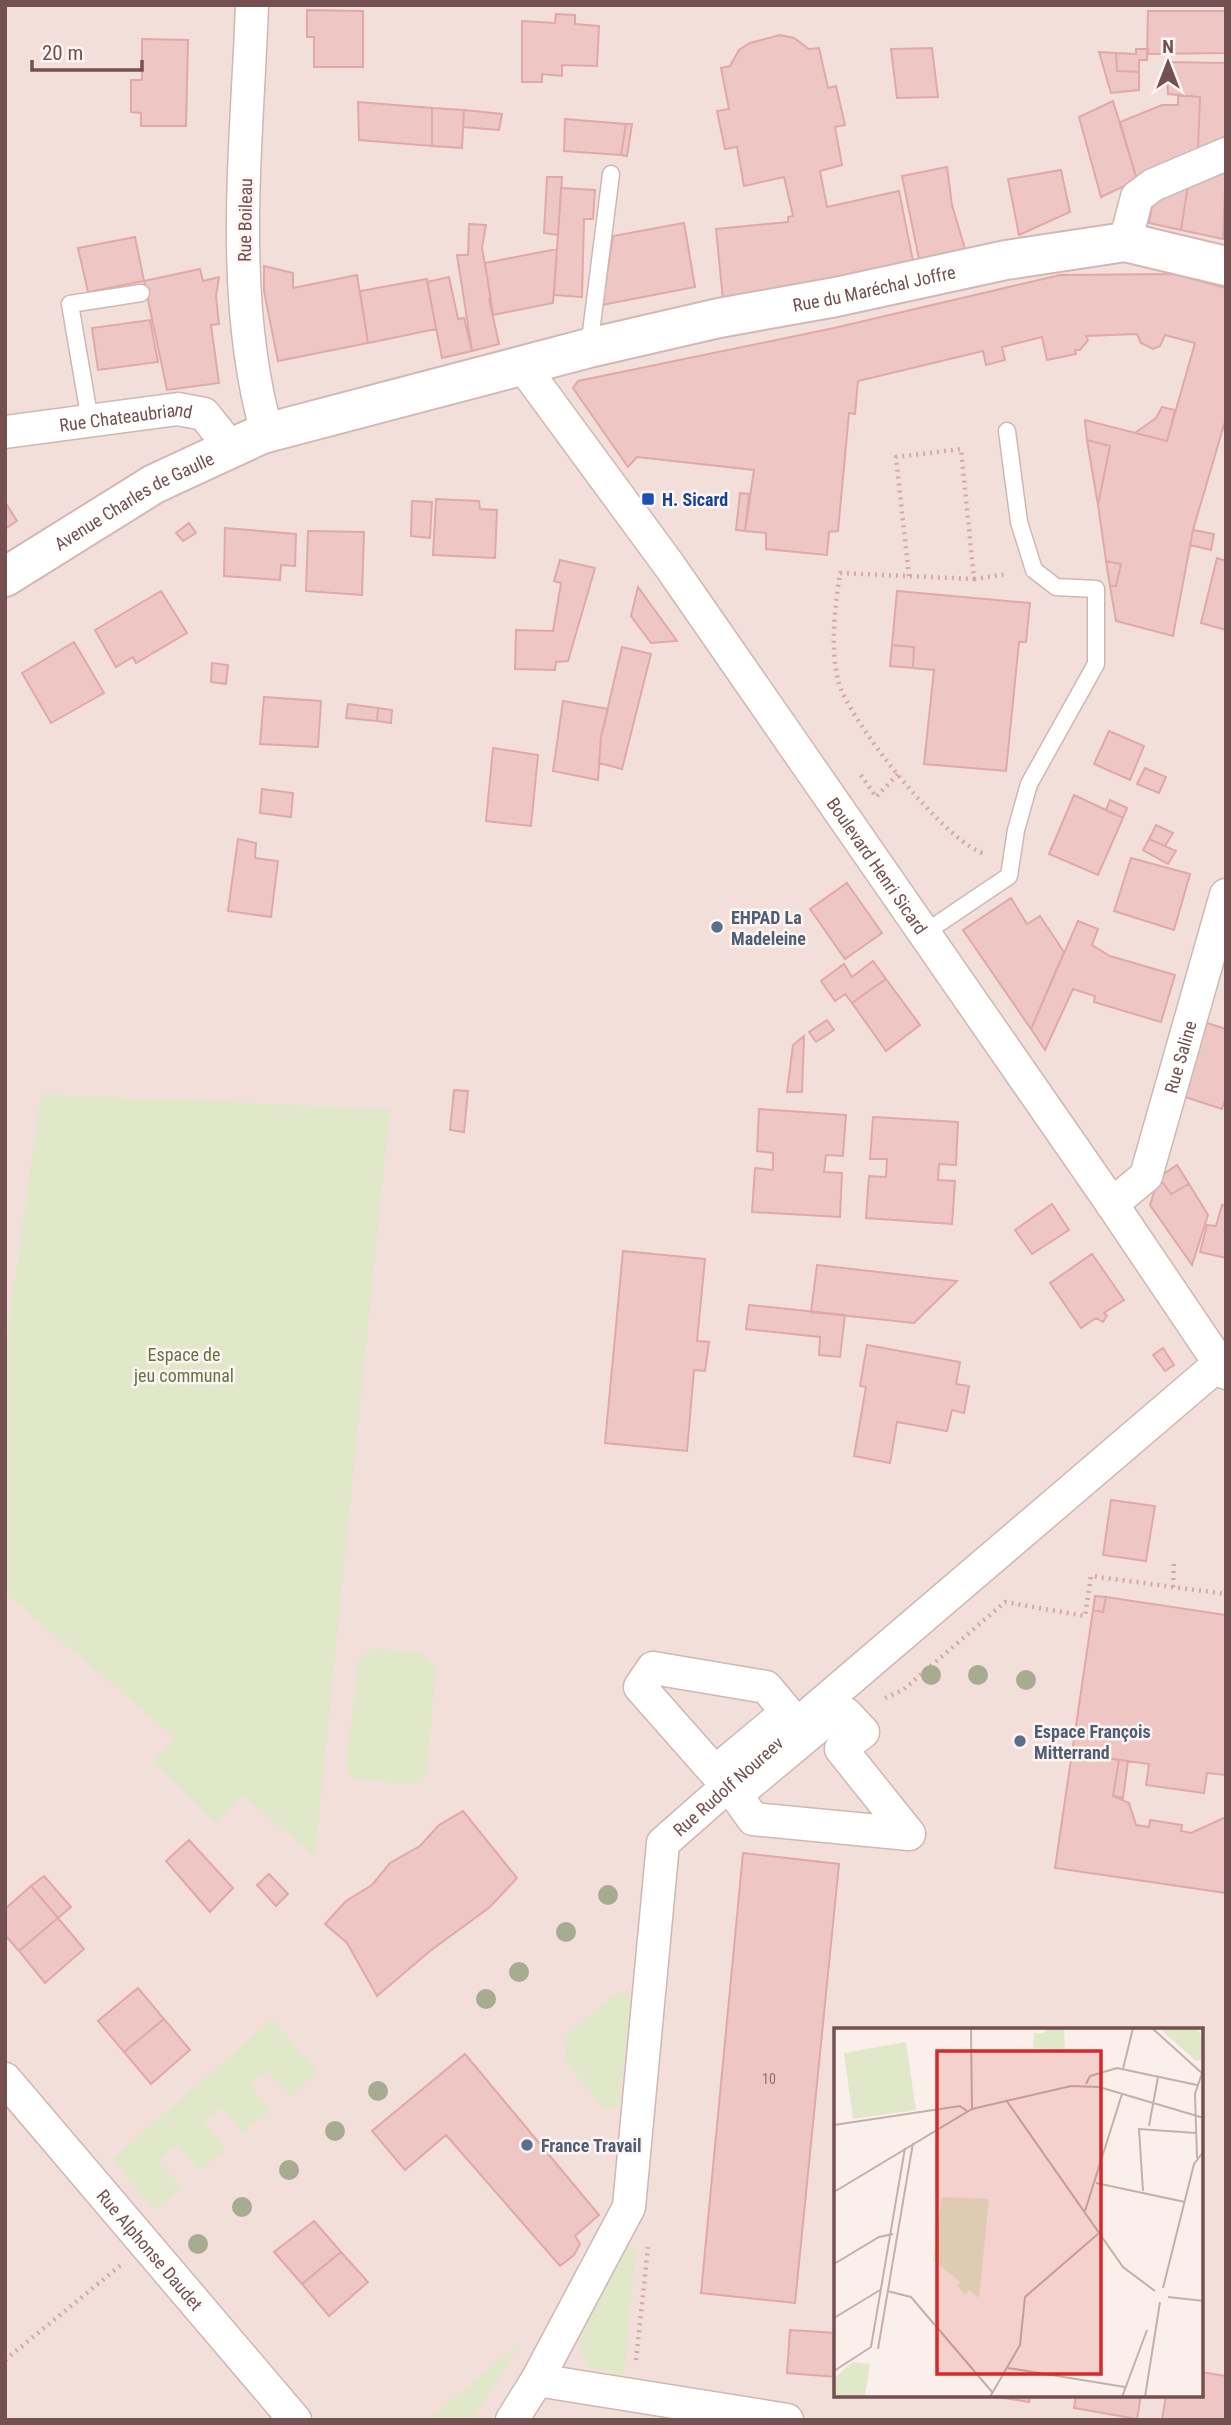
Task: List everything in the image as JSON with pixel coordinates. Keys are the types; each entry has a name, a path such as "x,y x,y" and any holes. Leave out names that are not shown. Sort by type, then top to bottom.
{"main road":[{"name":"Rue du Maréchal Joffre","path":"522,365 719,318 836,297 1006,260 1125,242 1226,266"},
{"name":"Avenue Charles de Gaulle","path":"5,577 154,484 267,433 522,365"}],"street":[{"name":"Rue Boileau","path":"252,5 243,241 249,357 267,433"},
{"path":"1125,242 1137,197 1153,185 1226,154"},
{"name":"Boulevard Henri Sicard","path":"522,365 668,565 1112,1204 1222,1369"},
{"name":"Rue Chateaubriand","path":"5,432 178,409 204,414 231,448"},
{"name":"Rue Saline","path":"1112,1204 1146,1176 1212,990 1226,895"},
{"name":"Rue Rudolf Noureev","path":"512,2420 537,2380 629,2207 663,1843 814,1710 1222,1369"},
{"path":"846,1714 863,1732 841,1749 909,1834 753,1819 736,1795 832,1715 846,1714"},
{"name":"Rue Alphonse Daudet","path":"5,2079 295,2420"},
{"path":"537,2380 787,2420"}],"lane":[{"path":"589,348 611,174"},
{"path":"90,421 70,304 141,293"},
{"path":"923,934 1010,876 1029,784 1096,664 1096,589 1056,587 1034,570 1019,522 1007,431"}],"path":[{"path":"909,576 896,457 961,449 974,579"},
{"path":"1012,858 974,852 925,808 870,736 838,681 834,611 840,573 974,579 1034,570"},
{"path":"1173,1587 1174,1559"},
{"path":"881,1700 903,1690 1005,1602 1085,1616 1091,1576 1226,1594"},
{"path":"5,2360 146,2245"}],"shaded area":[{"path":"5,5 1226,5 1226,2420 5,2420"}],"green space":[{"name":"Espace de jeu communal","path":"41,1094 390,1109 315,1857 243,1796 216,1823 152,1762 175,1738 5,1593 5,1349"},
{"path":"374,1648 424,1653 436,1669 427,1776 417,1785 357,1780 346,1769 358,1661"},
{"path":"620,1990 631,1999 619,2107 605,2109 565,2062 567,2034"},
{"path":"272,2019 318,2072 291,2097 267,2071 250,2085 271,2110 243,2133 221,2108 204,2122 226,2150 200,2171 177,2145 159,2161 181,2188 154,2210 112,2159"},
{"path":"628,2248 636,2249 624,2376 589,2367 580,2351 578,2332"},
{"path":"522,2341 473,2420 428,2420"}],"building":[{"path":"307,10 363,11 363,67 314,67 314,37 307,37"},
{"path":"1148,11 1226,11 1226,53 1147,54"},
{"path":"556,14 575,15 575,24 599,26 597,66 562,65 562,76 542,74 542,82 522,82 522,21 555,23"},
{"path":"780,35 794,38 809,49 819,48 828,88 836,86 845,125 835,127 842,165 820,171 827,207 899,191 913,261 723,300 716,229 788,222 788,217 793,216 784,177 744,186 737,147 725,149 717,111 729,109 721,68 730,66 739,50 750,43"},
{"path":"142,39 188,40 186,126 141,126 141,113 131,112 131,80 142,80"},
{"path":"932,48 938,97 897,98 891,49"},
{"path":"1136,49 1148,49 1147,60 1139,60 1139,72 1117,71 1116,53 1136,54"},
{"path":"1099,52 1116,53 1117,71 1139,72 1139,90 1111,93"},
{"path":"1166,62 1226,63 1226,136 1198,150 1200,97 1168,94"},
{"path":"1178,95 1200,97 1198,150 1137,180 1120,122 1162,105 1178,105"},
{"path":"1113,101 1137,180 1101,197 1079,117"},
{"path":"358,102 432,108 432,146 359,140"},
{"path":"432,108 464,110 462,148 432,146"},
{"path":"464,110 502,114 499,130 463,127"},
{"path":"565,119 626,124 621,155 564,151"},
{"path":"626,124 632,124 627,156 621,155"},
{"path":"947,167 952,205 965,249 919,259 902,176"},
{"path":"1061,170 1070,212 1019,235 1008,179"},
{"path":"1226,170 1223,239 1181,230 1188,185"},
{"path":"547,177 562,177 558,235 544,233"},
{"path":"1188,185 1181,230 1149,223 1153,200"},
{"path":"561,188 595,190 593,219 584,219 582,297 554,295"},
{"path":"684,223 695,287 602,305 613,236"},
{"path":"469,224 486,225 482,248 499,344 472,351 457,255 468,255"},
{"path":"135,237 144,281 88,292 78,248"},
{"path":"557,249 553,303 493,315 485,263"},
{"path":"264,266 293,273 293,288 357,275 368,343 278,361 264,291"},
{"path":"200,269 203,281 219,277 216,296 219,324 211,325 219,383 167,390 144,281"},
{"path":"1174,274 1226,288 1226,418 1193,530 1173,636 1116,621 1110,586 1116,586 1121,564 1106,561 1098,505 1110,446 1087,440 1085,420 1167,441 1195,343 1165,335 1160,346 1153,349 1141,343 1137,334 1086,336 1088,340 1080,350 1075,350 1076,354 1047,360 1042,337 1002,347 1005,360 986,365 983,351 858,381 855,414 849,413 838,531 829,532 827,555 766,549 766,533 745,531 754,470 637,457 628,467 573,388 578,381 834,328 1060,275"},
{"path":"449,277 458,319 464,318 472,351 442,358 427,282"},
{"path":"427,279 436,329 368,343 360,291"},
{"path":"150,320 158,362 98,370 92,328"},
{"path":"1162,407 1175,410 1167,441 1135,433 1156,418"},
{"path":"1087,440 1110,446 1098,505"},
{"path":"740,493 749,494 745,531 736,530"},
{"path":"436,499 479,501 480,509 497,510 495,558 433,555"},
{"path":"412,501 432,502 430,538 411,536"},
{"path":"5,502 17,521 5,529"},
{"path":"189,523 196,533 183,541 176,533"},
{"path":"225,528 296,534 295,566 281,565 280,580 224,576"},
{"path":"1193,530 1214,534 1211,550 1190,545"},
{"path":"308,531 364,532 362,595 306,591"},
{"path":"1217,558 1226,561 1226,630 1201,623"},
{"path":"560,560 595,568 568,661 556,662 555,670 515,669 516,630 553,631 561,583 554,581"},
{"path":"1106,561 1121,564 1116,586 1110,586"},
{"path":"638,587 677,641 651,643 631,616"},
{"path":"161,591 187,633 136,663 133,657 116,667 95,630"},
{"path":"897,591 1030,603 1026,642 1019,642 1006,771 924,764 934,670 913,668 914,647 892,645"},
{"path":"74,642 104,693 51,723 22,673"},
{"path":"892,645 914,647 913,668 890,666"},
{"path":"622,647 651,654 622,769 599,763 601,737"},
{"path":"212,663 228,665 226,684 211,682"},
{"path":"264,697 321,701 318,747 260,744"},
{"path":"563,701 608,709 601,737 598,780 553,771"},
{"path":"348,704 378,708 377,721 346,718"},
{"path":"378,708 392,710 391,723 377,721"},
{"path":"1109,731 1144,746 1130,780 1094,764"},
{"path":"493,748 538,755 531,826 486,821"},
{"path":"1145,768 1166,777 1159,793 1137,784"},
{"path":"262,789 293,793 291,817 260,813"},
{"path":"1074,795 1123,818 1098,875 1049,854"},
{"path":"1110,800 1127,808 1123,818 1106,810"},
{"path":"1156,825 1173,833 1165,846 1149,839"},
{"path":"238,839 256,843 255,858 278,861 271,917 228,911"},
{"path":"1149,839 1176,851 1168,864 1143,850"},
{"path":"1131,858 1190,874 1174,930 1114,911"},
{"path":"847,883 882,933 845,959 810,909"},
{"path":"1011,898 1027,924 1040,916 1064,952 1031,1029 963,930"},
{"path":"1078,921 1098,929 1092,945 1110,956 1175,975 1161,1022 1094,1002 1095,996 1073,989 1045,1050 1031,1029"},
{"path":"873,961 886,979 852,1003 845,994 835,1001 821,981 844,964 852,977"},
{"path":"886,979 920,1025 886,1051 852,1003"},
{"path":"827,1020 834,1030 816,1042 809,1032"},
{"path":"1204,1022 1226,1029 1226,1097 1222,1109 1182,1096"},
{"path":"804,1036 802,1092 787,1092 793,1045"},
{"path":"454,1090 468,1091 464,1132 450,1130"},
{"path":"759,1109 846,1115 843,1156 826,1155 824,1172 842,1173 840,1217 752,1212 755,1168 773,1170 773,1153 757,1151"},
{"path":"873,1117 958,1122 956,1165 939,1164 938,1180 955,1181 952,1224 866,1218 869,1176 886,1177 887,1159 870,1159"},
{"path":"1177,1165 1189,1184 1171,1194 1159,1177"},
{"path":"1159,1177 1171,1194 1189,1184 1208,1215 1192,1265 1150,1205"},
{"path":"1052,1204 1069,1230 1032,1254 1015,1230"},
{"path":"1222,1205 1226,1206 1226,1258 1200,1252 1207,1225 1216,1226"},
{"path":"623,1251 705,1259 697,1341 709,1342 705,1371 694,1370 687,1451 605,1443"},
{"path":"1092,1254 1124,1300 1104,1313 1107,1316 1103,1322 1096,1318 1081,1328 1050,1283"},
{"path":"817,1265 957,1281 914,1323 811,1312"},
{"path":"749,1305 845,1315 840,1357 819,1355 820,1337 746,1329"},
{"path":"867,1345 960,1362 956,1384 969,1386 964,1413 952,1410 947,1431 897,1422 890,1463 854,1456 866,1387 860,1386"},
{"path":"1163,1348 1174,1365 1165,1371 1153,1355"},
{"path":"1111,1500 1155,1506 1146,1561 1103,1555"},
{"path":"1095,1596 1106,1597 1103,1612 1093,1610"},
{"path":"1106,1597 1226,1615 1226,1775 1207,1773 1204,1793 1146,1785 1149,1764 1072,1753 1093,1610 1103,1612"},
{"path":"1072,1753 1119,1760 1113,1796 1129,1803 1136,1825 1149,1827 1150,1820 1182,1825 1181,1831 1191,1833 1226,1817 1226,1893 1055,1868"},
{"path":"1119,1760 1128,1761 1123,1798 1113,1796"},
{"path":"463,1811 517,1878 490,1907 430,1951 377,1996 347,1943 325,1924 346,1901 372,1885 390,1863 420,1846 439,1825"},
{"path":"189,1840 233,1888 210,1912 166,1861"},
{"path":"743,1853 839,1864 795,2303 701,2293"},
{"path":"269,1874 288,1894 276,1906 257,1885"},
{"path":"44,1876 71,1907 58,1918 31,1886"},
{"path":"31,1886 58,1918 19,1951 5,1935 5,1909"},
{"path":"58,1918 84,1949 45,1983 19,1951"},
{"path":"138,1988 164,2019 124,2052 98,2021"},
{"path":"164,2019 190,2050 151,2084 124,2052"},
{"path":"465,2054 599,2215 575,2236 580,2244 574,2255 560,2266 446,2135 405,2170 372,2131"},
{"path":"314,2221 341,2252 302,2284 274,2252"},
{"path":"341,2252 368,2282 329,2316 302,2284"},
{"path":"790,2330 834,2333 834,2377 787,2373"},
{"path":"1203,2372 1226,2376 1226,2420 1162,2420 1166,2397 1203,2397"},
{"path":"999,2397 1030,2397 1029,2402"},
{"path":"1076,2397 1141,2397 1137,2419 1074,2408"}],"place":[{"name":"H. Sicard","path":"648,499"},
{"name":"EHPAD La Madeleine","path":"717,927"},
{"name":"Espace François Mitterrand","path":"1020,1741"},
{"name":"France Travail","path":"527,2145"}]}
